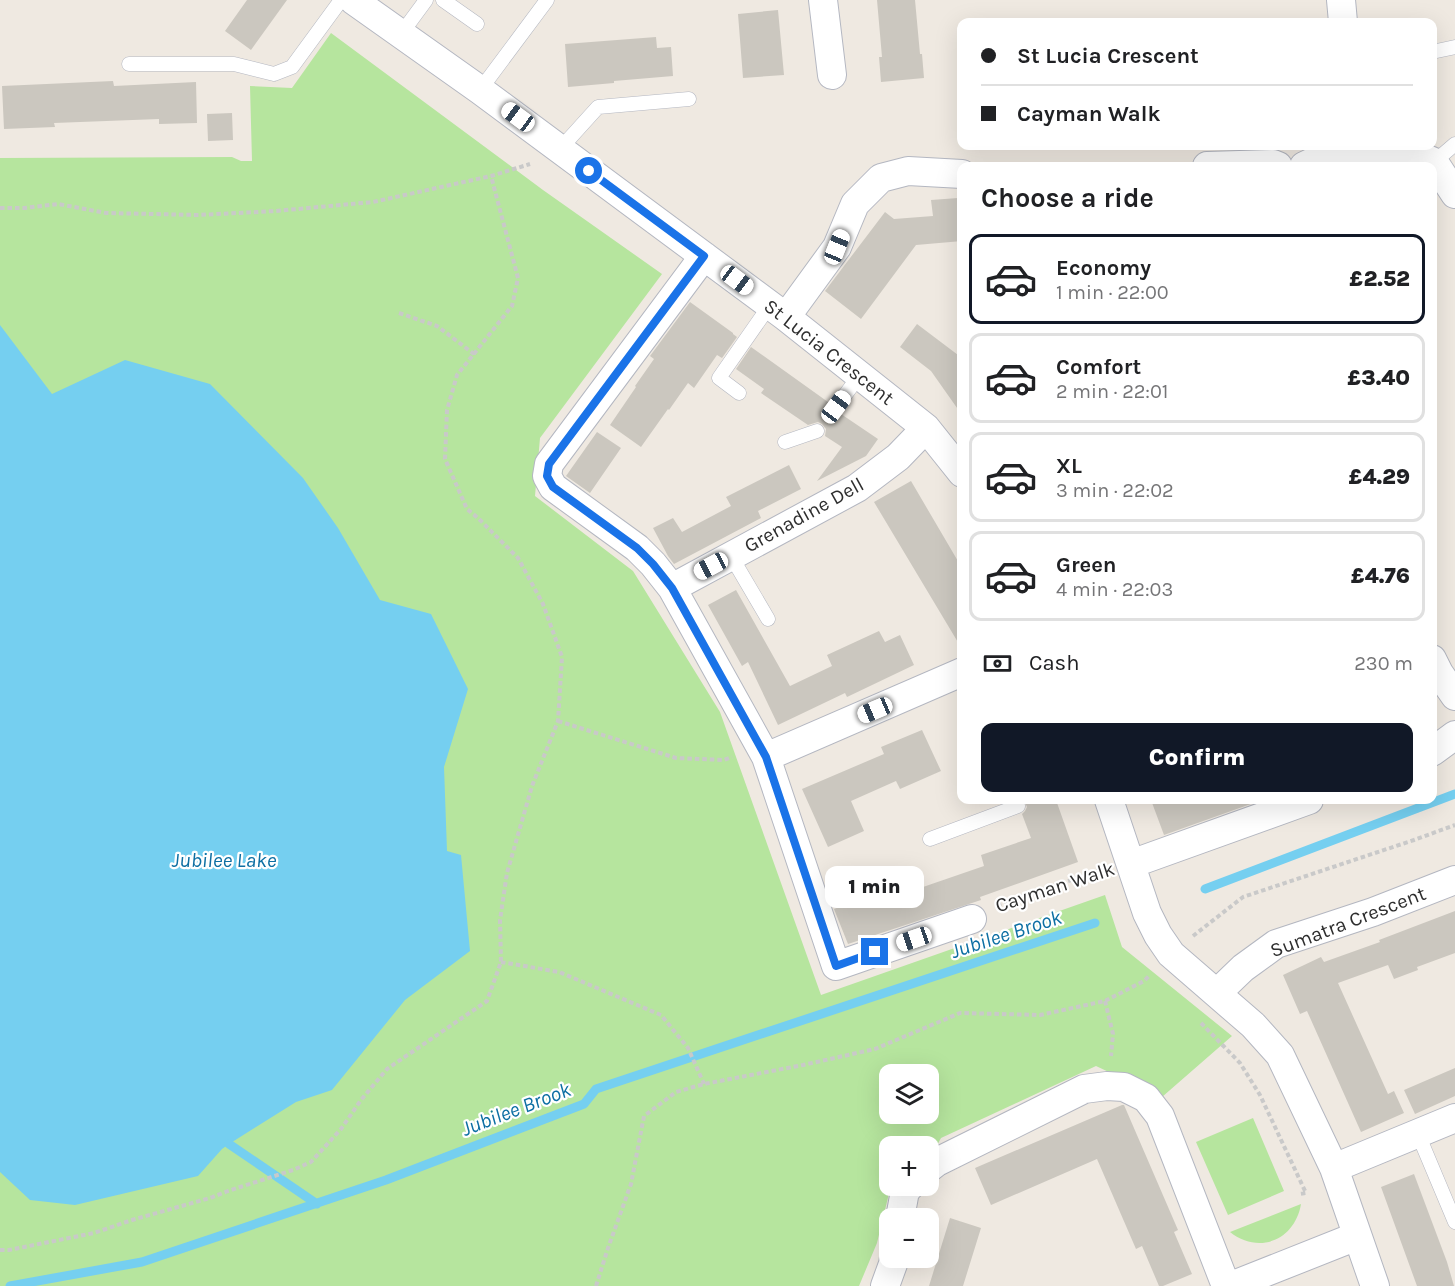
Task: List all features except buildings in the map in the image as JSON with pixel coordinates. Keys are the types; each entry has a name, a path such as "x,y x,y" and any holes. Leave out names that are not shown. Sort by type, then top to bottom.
{"street":[{"name":"St Lucia Crescent","path":"353,0 562,150 778,311 926,428 957,467"},
{"path":"823,0 832,75"},
{"path":"1341,0 1343,18"},
{"path":"1314,162 1321,159 1444,153 1455,194"},
{"path":"778,311 837,247 855,204 881,178 908,171 957,174"},
{"name":"Cayman Walk","path":"704,256 549,464 547,476 553,487 637,548 672,588 763,752 836,966 972,919"},
{"name":"Grenadine Dell","path":"672,588 857,488 898,457 926,428"},
{"path":"1437,669 1455,696"},
{"path":"763,752 957,674"},
{"path":"1437,748 1455,735"},
{"path":"1110,804 1147,913 1158,935 1171,954 1253,1025 1280,1055 1334,1168 1375,1286"},
{"path":"1131,864 1298,804"},
{"name":"Sumatra Crescent","path":"1217,993 1243,968 1276,945 1373,912 1455,880"},
{"path":"939,1161 1084,1089 1107,1086 1124,1088 1146,1098 1160,1116 1226,1286"},
{"path":"1334,1168 1455,1118"},
{"path":"1231,1286 1358,1236"},
{"path":"885,1286 892,1268"}],"lane":[{"path":"129,64 234,64 274,74 292,67 341,0"},
{"path":"400,34 426,0"},
{"path":"443,0 477,24"},
{"path":"480,90 547,0"},
{"path":"1437,51 1455,47"},
{"path":"562,150 598,107 689,99"},
{"path":"739,393 719,378 778,311"},
{"path":"836,407 860,375"},
{"path":"785,442 817,431"},
{"path":"731,556 768,619"},
{"path":"930,839 1018,806"},
{"path":"815,905 895,877"},
{"path":"1418,1134 1455,1222"}],"path":[{"path":"0,208 58,204 106,213 198,215 373,202 491,176 534,163 562,150"},
{"path":"0,1250 94,1233 210,1198 311,1162 341,1129 387,1069 487,1001 501,962 500,920 507,873 532,786 558,721 562,657 543,604 518,558 467,510 445,459 447,410 457,375 512,306 518,278 491,176"},
{"path":"399,313 437,326 474,354"},
{"path":"558,721 676,758 724,760 763,752"},
{"path":"596,1286 631,1184 644,1116 676,1092 704,1084 875,1049 960,1013 1040,1015 1105,1001 1144,981 1171,954 1243,897 1455,825"},
{"name":"Cayman Walk","path":"972,919 984,910 1095,871 1131,864"},
{"path":"501,962 559,972 660,1015 688,1048 704,1084"},
{"path":"1105,1001 1113,1034 1107,1086"},
{"path":"1201,1023 1240,1063 1260,1095 1306,1193 1299,1194"}],"green space":[{"path":"331,33 543,190 662,274 540,438 535,496 633,571 720,712 821,995 1105,895 1122,947 1232,1036 1162,1097 1096,1066 941,1138 939,1142 939,1136 879,1136 879,1196 888,1196 885,1208 879,1208 877,1243 859,1286 0,1286 0,158 232,157 241,161 252,161 250,86 292,88"},
{"path":"1253,1118 1284,1191 1228,1215 1196,1142"},
{"path":"1301,1204 1291,1227 1284,1235 1274,1240 1264,1243 1252,1242 1241,1239 1230,1232"}],"water":[{"name":"Jubilee Lake","path":"0,325 52,394 125,360 210,384 303,478 338,528 380,600 431,614 468,689 444,767 447,851 461,855 470,951 405,1000 332,1090 296,1102 229,1144 198,1176 75,1205 30,1200 0,1172"}],"waterway":[{"name":"Jubilee Brook","path":"1437,801 1455,794"},
{"name":"Jubilee Brook","path":"1205,889 1429,804"},
{"name":"Jubilee Brook","path":"10,1286 142,1262 386,1180 584,1104 596,1089 1095,923"},
{"path":"229,1144 317,1204"}],"route":[{"path":"589,171 704,256 549,464 547,476 553,487 637,548 672,588 766,757 836,966 875,952"}]}
